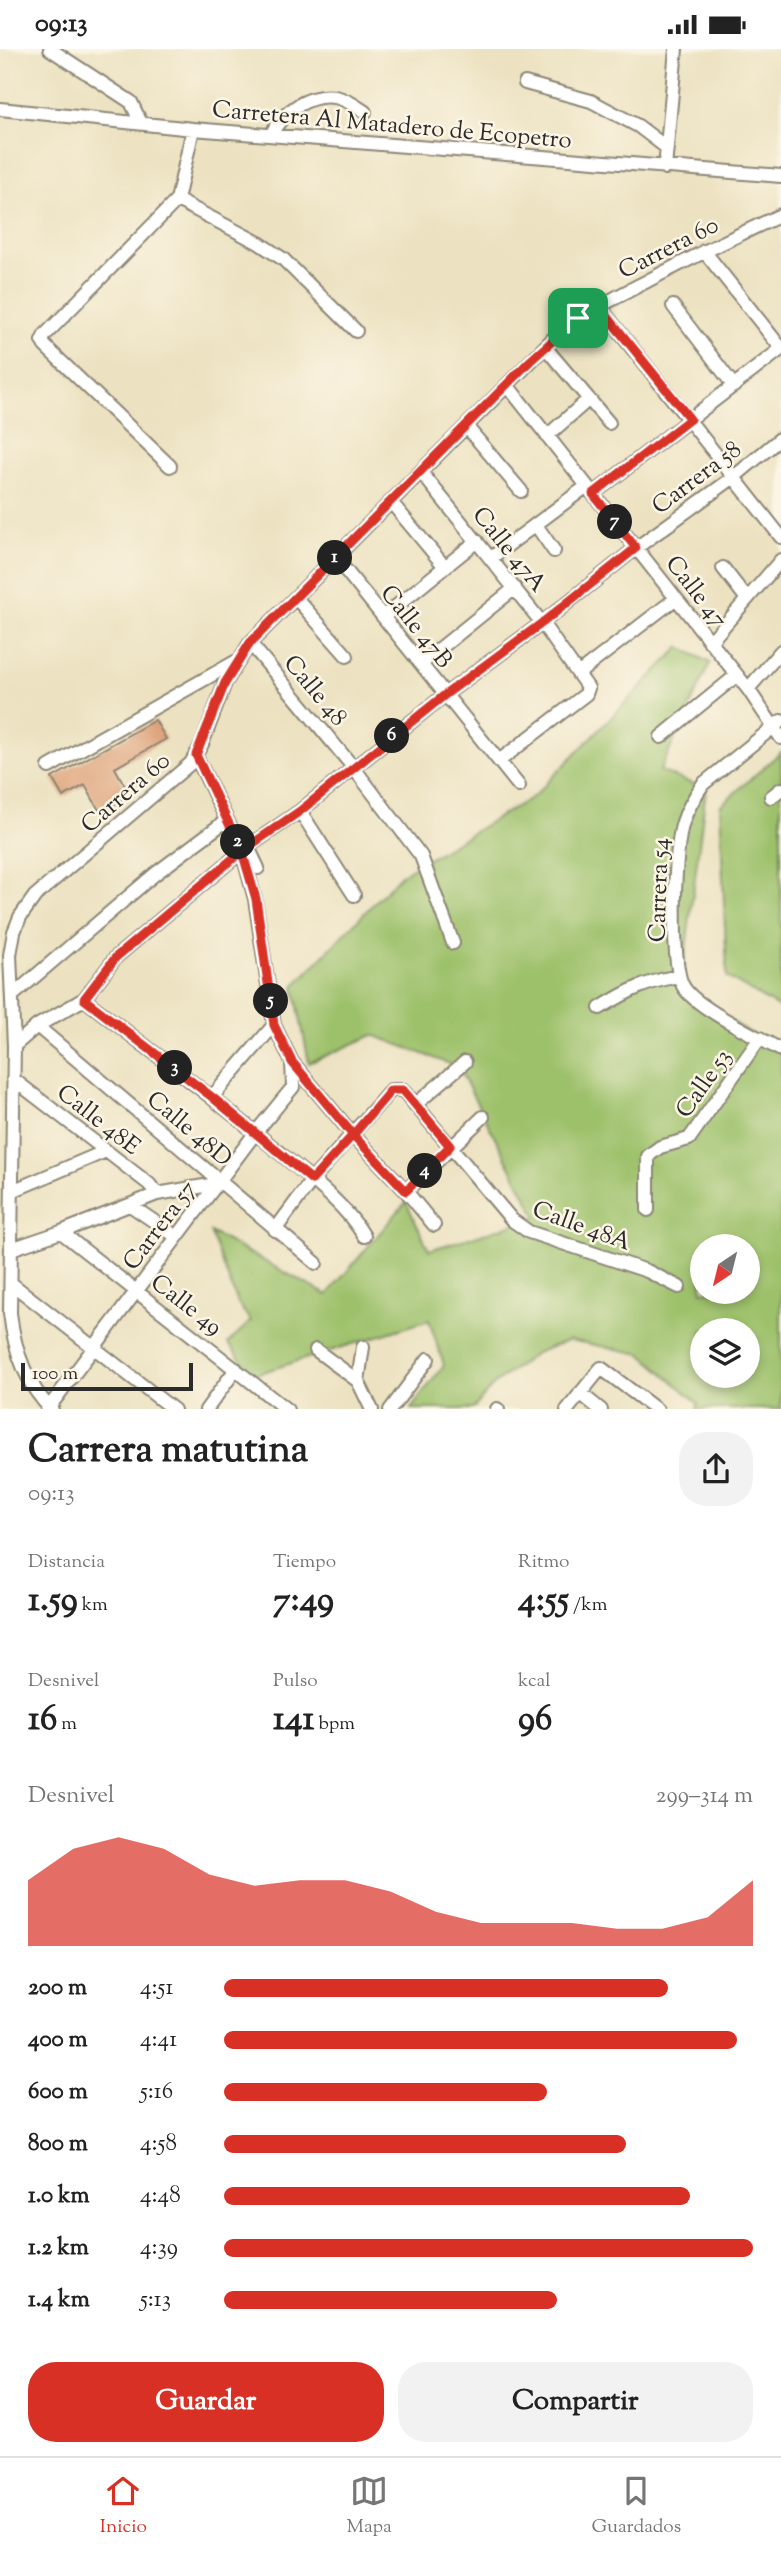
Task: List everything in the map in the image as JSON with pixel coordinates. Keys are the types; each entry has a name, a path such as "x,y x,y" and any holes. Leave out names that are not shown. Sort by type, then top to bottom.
{"street":[{"path":"50,49 131,102 141,123"},
{"path":"665,168 676,49"},
{"path":"525,83 591,101 638,126 667,148"},
{"path":"271,135 287,113 312,100 337,97 366,112"},
{"name":"Carretera Al Matadero de Ecopetro","path":"0,109 193,129 781,176"},
{"path":"170,466 42,341 177,201 193,129"},
{"path":"177,201 259,243 283,259 356,331"},
{"name":"Carrera 60","path":"12,996 10,955 20,917 35,896 191,763 225,683 250,643 545,347 578,318 704,251 781,215"},
{"path":"491,558 690,419 781,348 704,251"},
{"path":"599,306 781,537"},
{"path":"673,306 734,386"},
{"path":"545,347 609,423"},
{"name":"Calle 47","path":"507,385 779,728"},
{"path":"547,436 589,399"},
{"path":"466,426 521,491"},
{"name":"Carrera 58","path":"14,1046 37,1026 84,999 116,957 245,849 300,811 446,694 542,623 636,548 734,477 781,438"},
{"name":"Calle 47A","path":"421,472 515,588 588,688 586,694 499,761"},
{"path":"391,502 445,567"},
{"path":"536,525 554,551"},
{"path":"383,617 477,541"},
{"name":"Calle 47B","path":"335,557 519,786"},
{"path":"710,642 781,560"},
{"path":"723,568 747,599"},
{"path":"421,664 515,588"},
{"path":"296,598 347,656"},
{"path":"579,673 675,599"},
{"name":"Calle 48","path":"250,643 353,767 421,856 453,943"},
{"path":"748,689 781,651"},
{"path":"49,767 238,660"},
{"path":"662,737 737,675"},
{"name":"Carrera 54","path":"679,977 675,915 682,822 703,784 779,728"},
{"path":"196,755 228,820 258,869"},
{"path":"300,811 354,895"},
{"path":"49,1409 25,1374 13,1340 10,1313 14,1046 12,996 155,874 228,820"},
{"path":"245,849 256,899 274,1025 292,1062 353,1135 435,1225"},
{"path":"600,1008 627,991 651,981 679,977 683,987 700,1003 781,1050"},
{"path":"84,999 256,1132 356,1222 364,1236"},
{"path":"0,1023 14,1031"},
{"path":"212,1097 274,1025"},
{"name":"Calle 48D","path":"37,1026 316,1263"},
{"name":"Calle 53","path":"648,1210 648,1156 660,1147 689,1139 760,1038"},
{"name":"Carrera 57","path":"49,1409 292,1087 292,1062"},
{"path":"415,1105 465,1062"},
{"name":"Calle 48E","path":"13,1079 157,1193"},
{"name":"Calle 48A","path":"353,1135 391,1090 403,1090 520,1227 647,1271 679,1287"},
{"path":"406,1191 483,1117"},
{"path":"275,1230 312,1180 353,1135"},
{"path":"12,1191 106,1151"},
{"path":"11,1249 61,1233 157,1193 218,1182"},
{"path":"130,1205 177,1237"},
{"name":"Calle 49","path":"61,1233 287,1409"},
{"path":"12,1285 174,1409"},
{"path":"358,1381 363,1347"},
{"path":"316,1350 358,1381 372,1409"},
{"path":"390,1409 428,1359"},
{"path":"567,1409 601,1368 657,1409"},
{"path":"206,1409 236,1369"},
{"path":"580,1393 601,1409"}],"green space":[{"path":"680,647 710,663 660,771 706,789 681,990 781,1052 781,1409 697,1409 698,1403 642,1354 569,1340 536,1353 494,1384 473,1409 411,1409 444,1365 429,1320 253,1375 228,1343 251,1321 238,1304 210,1232 327,1295 406,1202 429,1250 537,1217 458,1067 373,1035 309,1063 294,986 401,875 534,796"},
{"path":"781,752 781,1009 727,977 720,806"}],"building":[{"path":"155,720 166,739 115,768 130,795 100,812 85,785 63,797 52,778"}],"route":[{"path":"578,318 530,361 250,643 225,683 196,755 242,851 116,957 84,999 212,1097 312,1180 353,1135 406,1191 450,1146 403,1090 398,1088 391,1090 353,1135 292,1062 274,1025 256,899 242,851 300,811 446,694 542,623 636,548 593,494 690,419 599,306 578,318"}]}
